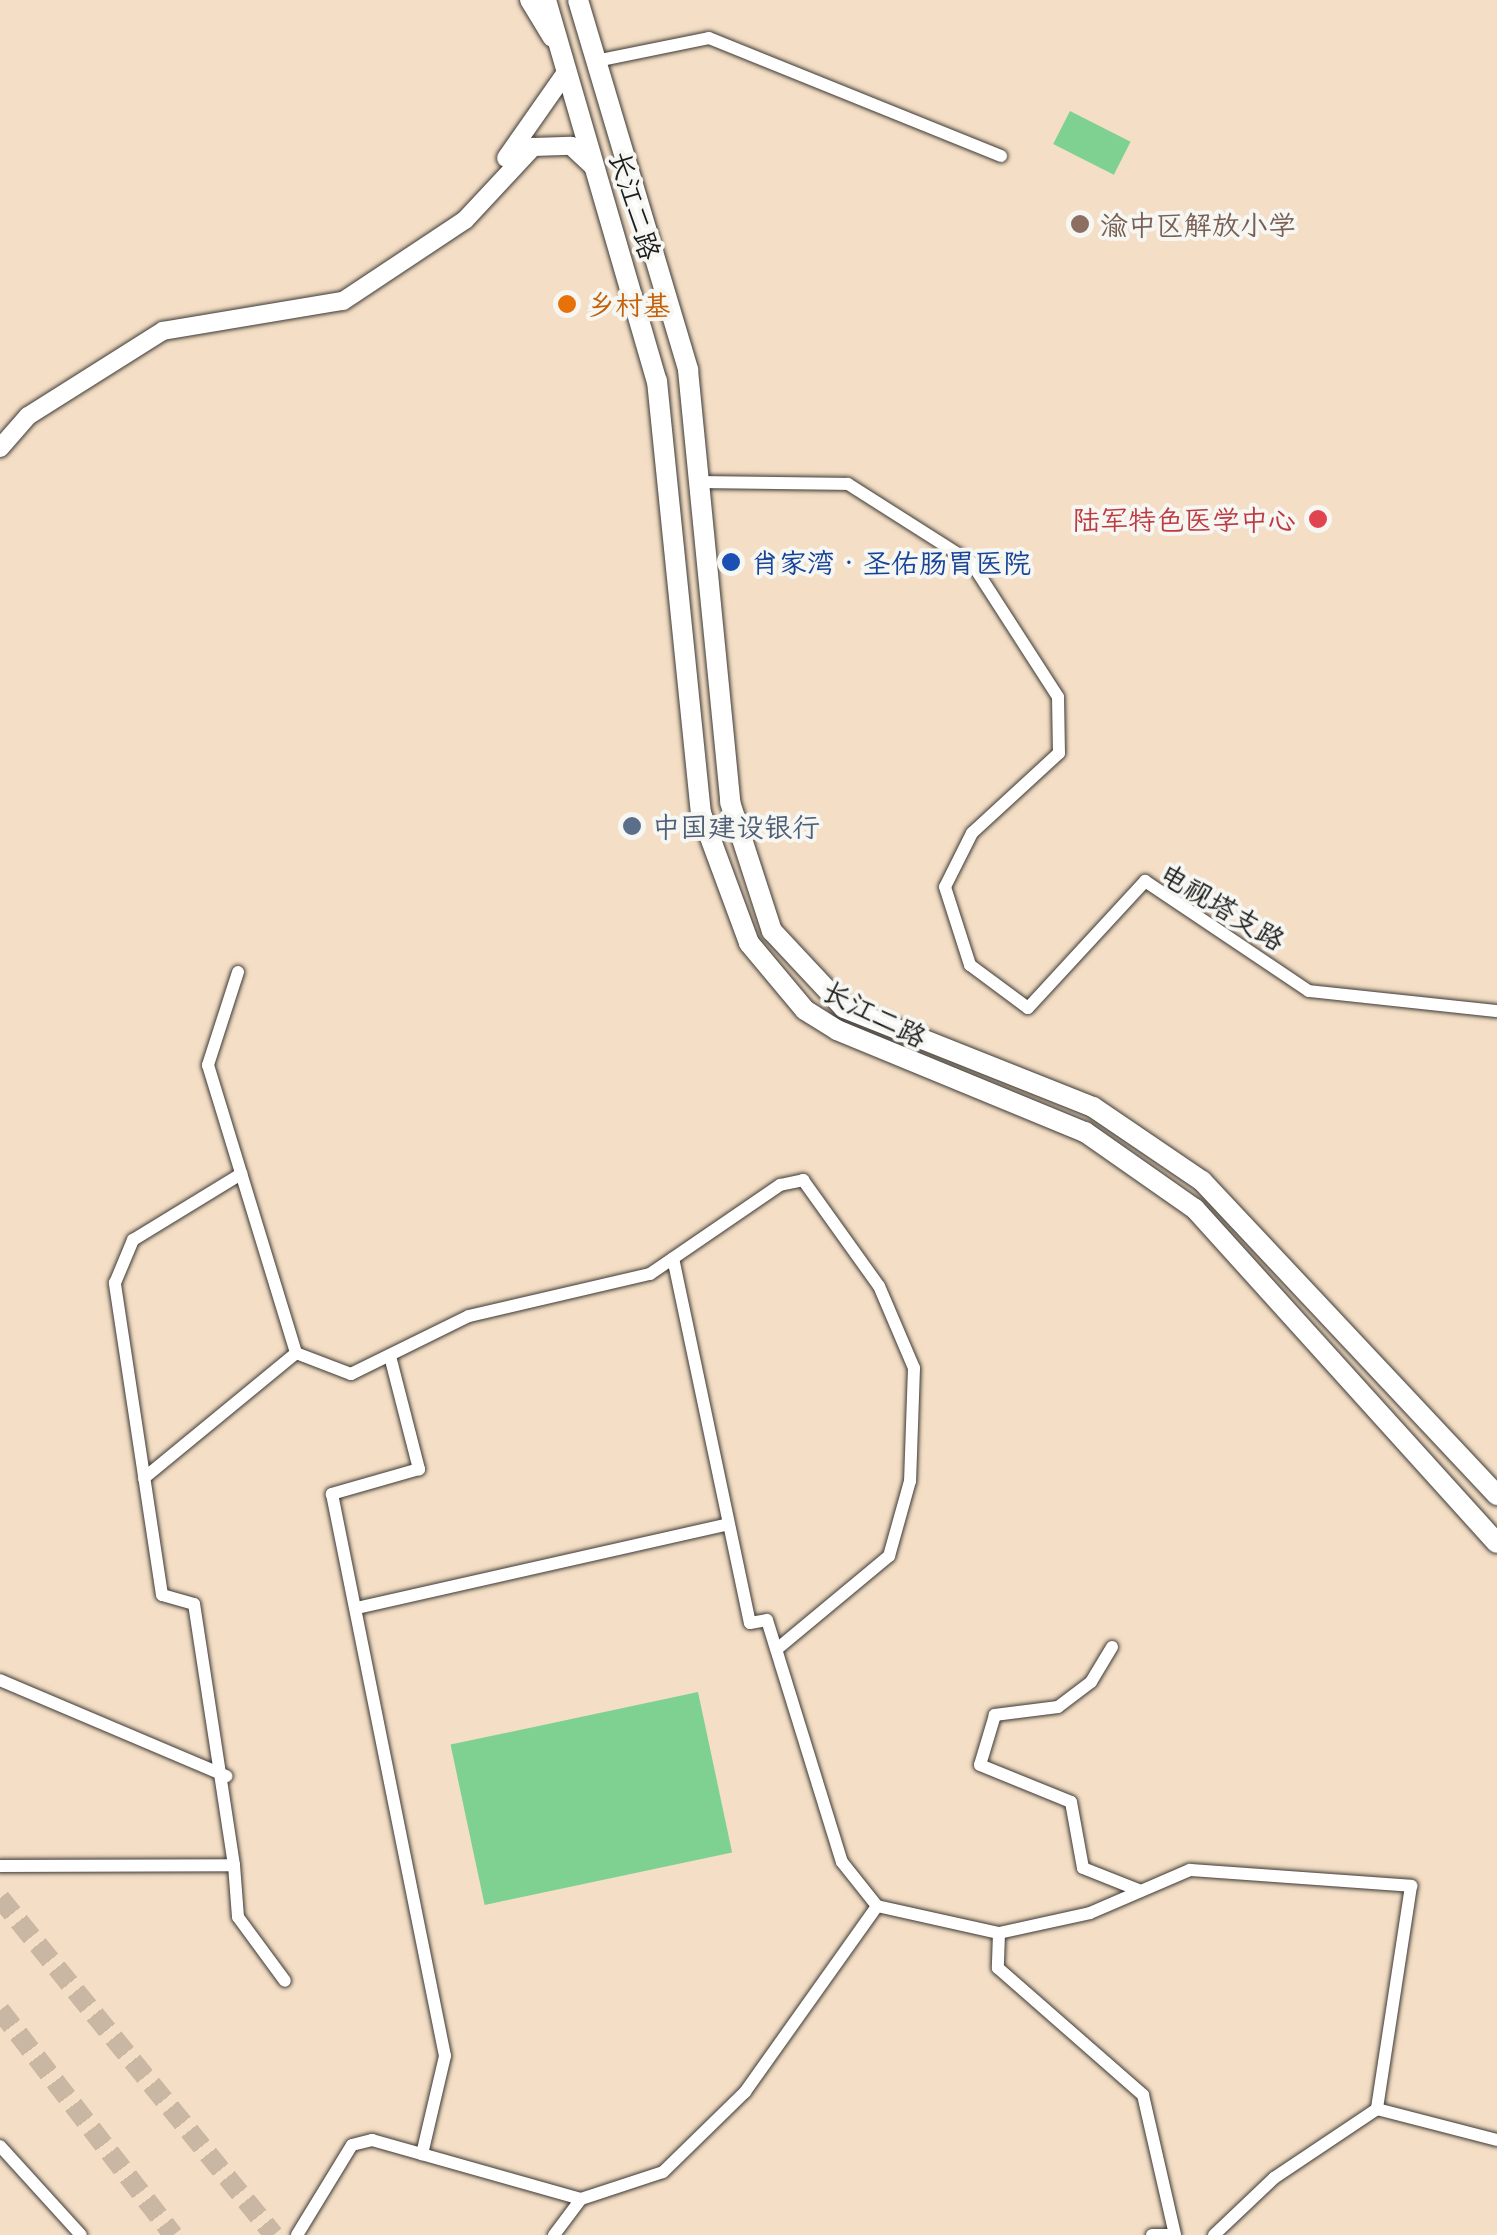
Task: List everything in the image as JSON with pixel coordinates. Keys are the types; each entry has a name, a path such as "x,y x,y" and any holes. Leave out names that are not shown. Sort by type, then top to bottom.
{"main road":[{"name":"长江二路","path":"546,0 596,169 666,437 701,813 749,943 806,1010 837,1030 1085,1132 1196,1209 1497,1543"},
{"name":"长江二路","path":"582,0 589,40 676,318 705,482 730,802 753,891 795,965 844,1008 1093,1107 1202,1182 1497,1495"}],"street":[{"name":"长江二路","path":"529,0 564,62"},
{"path":"596,61 708,38 1001,156"},
{"path":"433,241 545,113 564,62"},
{"path":"0,448 28,416 162,332 343,301 433,241 533,147 570,146 596,169"},
{"name":"电视塔支路","path":"705,482 848,484 971,562 1058,697 1058,753 972,832 945,887 970,965 1028,1008 1145,881 1309,991 1497,1011"},
{"path":"238,972 208,1065 296,1353"},
{"path":"241,1174 133,1240 119,1265 162,1594 194,1604 226,1776 238,1917 285,1981"},
{"path":"296,1353 351,1374 391,1360 469,1316 650,1274 802,1180 879,1286 914,1368 910,1481 888,1556 777,1649"},
{"path":"673,1258 724,1525 750,1622 767,1620 842,1862 877,1906 998,1933 1141,1891 1190,1870 1412,1886 1378,2109 1274,2178 1214,2235"},
{"path":"144,1478 296,1353"},
{"path":"391,1360 419,1469 332,1494 361,1607 445,2056 422,2154"},
{"path":"361,1607 724,1525"},
{"path":"1112,1648 1058,1708 995,1715 980,1765 1071,1802 1083,1868 1141,1891"},
{"path":"0,1680 226,1776"},
{"path":"0,1866 234,1865"},
{"path":"296,2235 352,2145 372,2140 581,2198 663,2172 718,2119 877,1906"},
{"path":"998,1933 998,1968 1143,2094 1173,2235 1152,2235"},
{"path":"1378,2109 1497,2140"},
{"path":"0,2146 81,2235"},
{"path":"554,2235 581,2198"}],"green space":[{"path":"1070,111 1131,142 1114,175 1053,144"},
{"path":"698,1692 732,1852 485,1905 451,1745"}],"tunnel":[{"path":"0,1898 274,2235"},
{"path":"0,2010 173,2235"}],"place":[{"name":"渝中区解放小学","path":"1080,224"},
{"name":"乡村基","path":"567,304"},
{"name":"陆军特色医学中心","path":"1318,519"},
{"name":"肖家湾‧圣佑肠胃医院","path":"731,562"},
{"name":"中国建设银行","path":"632,826"}]}
